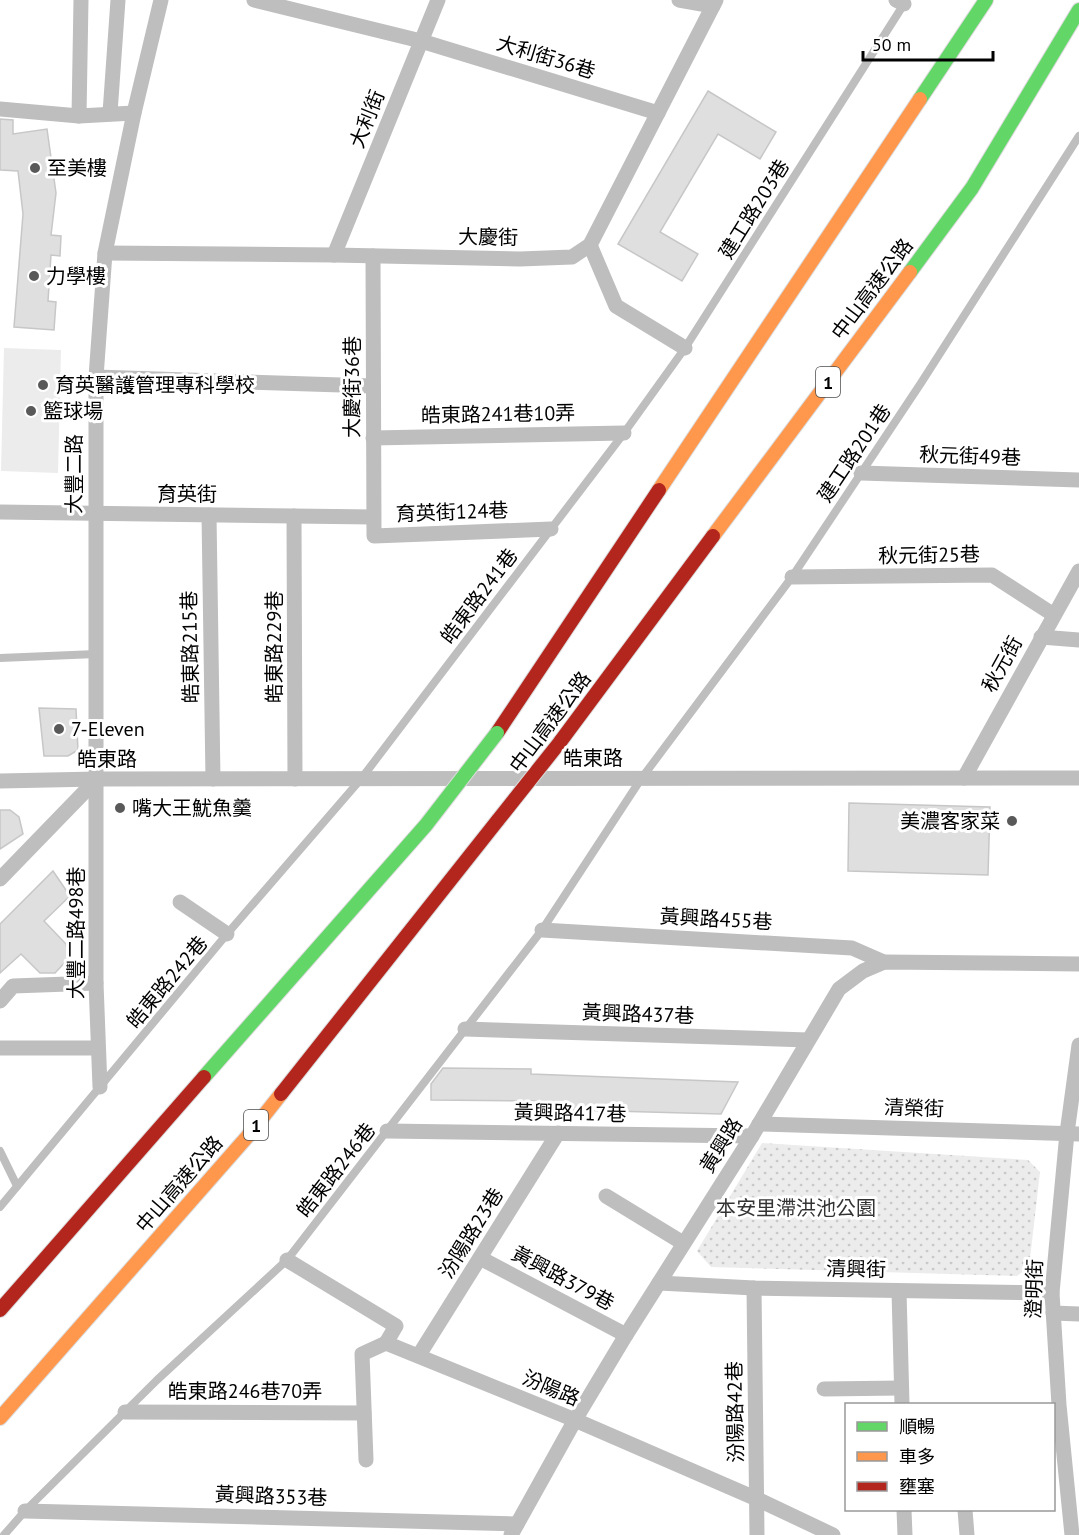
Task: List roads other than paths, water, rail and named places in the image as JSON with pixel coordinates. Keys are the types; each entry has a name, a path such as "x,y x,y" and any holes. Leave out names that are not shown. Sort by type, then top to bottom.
{"highway":[{"name":"中山高速公路","path":"0,1310 426,825 497,733 986,0"},
{"name":"中山高速公路","path":"0,1418 247,1137 560,742 972,188 1079,10"}],"street":[{"path":"79,116 81,0"},
{"path":"110,113 118,0"},
{"name":"大豐二路","path":"97,779 96,377 105,253 134,113 161,0"},
{"name":"大利街36巷","path":"254,0 421,41 658,114"},
{"name":"大利街","path":"334,255 438,0"},
{"path":"679,0 714,3 590,245 616,306 685,348"},
{"path":"0,109 79,116 134,113"},
{"name":"大慶街","path":"105,253 520,259 572,257 590,245"},
{"name":"大慶街36巷","path":"373,256 373,517"},
{"path":"96,377 373,386"},
{"name":"皓東路241巷10弄","path":"373,438 624,433"},
{"name":"秋元街49巷","path":"861,473 1079,480"},
{"name":"育英街","path":"0,512 373,517"},
{"name":"皓東路215巷","path":"209,514 213,779"},
{"name":"皓東路229巷","path":"294,516 295,779"},
{"name":"育英街124巷","path":"373,517 374,536 551,529"},
{"name":"秋元街","path":"964,778 1079,571"},
{"name":"秋元街25巷","path":"792,577 992,575 1054,615"},
{"path":"1041,637 1079,640"},
{"name":"皓東路","path":"0,782 97,779 1079,778"},
{"path":"0,879 97,779"},
{"name":"大豐二路498巷","path":"97,779 96,983 100,1087"},
{"path":"180,902 227,934"},
{"name":"黃興路455巷","path":"542,930 852,948 884,962"},
{"name":"黃興路","path":"514,1529 626,1335 755,1130 839,989 863,971 884,962 1079,964"},
{"path":"0,1001 13,986 96,983"},
{"name":"黃興路437巷","path":"465,1029 808,1040"},
{"name":"澄明街","path":"1072,1535 1056,1406 1052,1293 1073,1133 1079,1045"},
{"path":"0,1047 98,1048"},
{"name":"黃興路417巷","path":"387,1131 558,1133 755,1130"},
{"name":"清榮街","path":"755,1130 1073,1133"},
{"name":"汾陽路23巷","path":"419,1355 558,1133"},
{"path":"606,1196 683,1243"},
{"name":"黃興路379巷","path":"480,1258 626,1335"},
{"path":"287,1260 396,1326 386,1343 362,1354 366,1460"},
{"name":"清興街","path":"659,1284 754,1288 1052,1293"},
{"name":"汾陽路42巷","path":"754,1288 757,1535"},
{"path":"899,1291 902,1403"},
{"path":"1053,1313 1079,1314"},
{"name":"汾陽路","path":"386,1343 575,1420 757,1499 833,1535"},
{"path":"824,1389 901,1388"},
{"name":"皓東路246巷70弄","path":"125,1412 364,1413"},
{"name":"黃興路353巷","path":"25,1511 514,1529"},
{"path":"904,1511 905,1535"},
{"path":"965,1511 967,1535"}],"lane":[{"name":"建工路203巷","path":"624,433 685,348 902,1"},
{"name":"建工路201巷","path":"641,779 792,577 921,384 1079,136"},
{"name":"皓東路241巷","path":"361,779 624,433"},
{"path":"0,658 96,654"},
{"name":"皓東路242巷","path":"0,1207 227,934 361,779"},
{"name":"皓東路246巷","path":"4,1535 25,1511 125,1412 287,1260 542,930 641,779"},
{"path":"0,1151 17,1186"}],"place":[{"name":"至美樓","path":"35,168"},
{"name":"力學樓","path":"34,276"},
{"name":"育英醫護管理專科學校","path":"43,385"},
{"name":"籃球場","path":"31,411"},
{"name":"7-Eleven","path":"59,729"},
{"name":"嘴大王魷魚羹","path":"120,808"},
{"name":"美濃客家菜","path":"1012,821"}],"park label":[{"name":"本安里滯洪池公園","path":"796,1208"}]}
